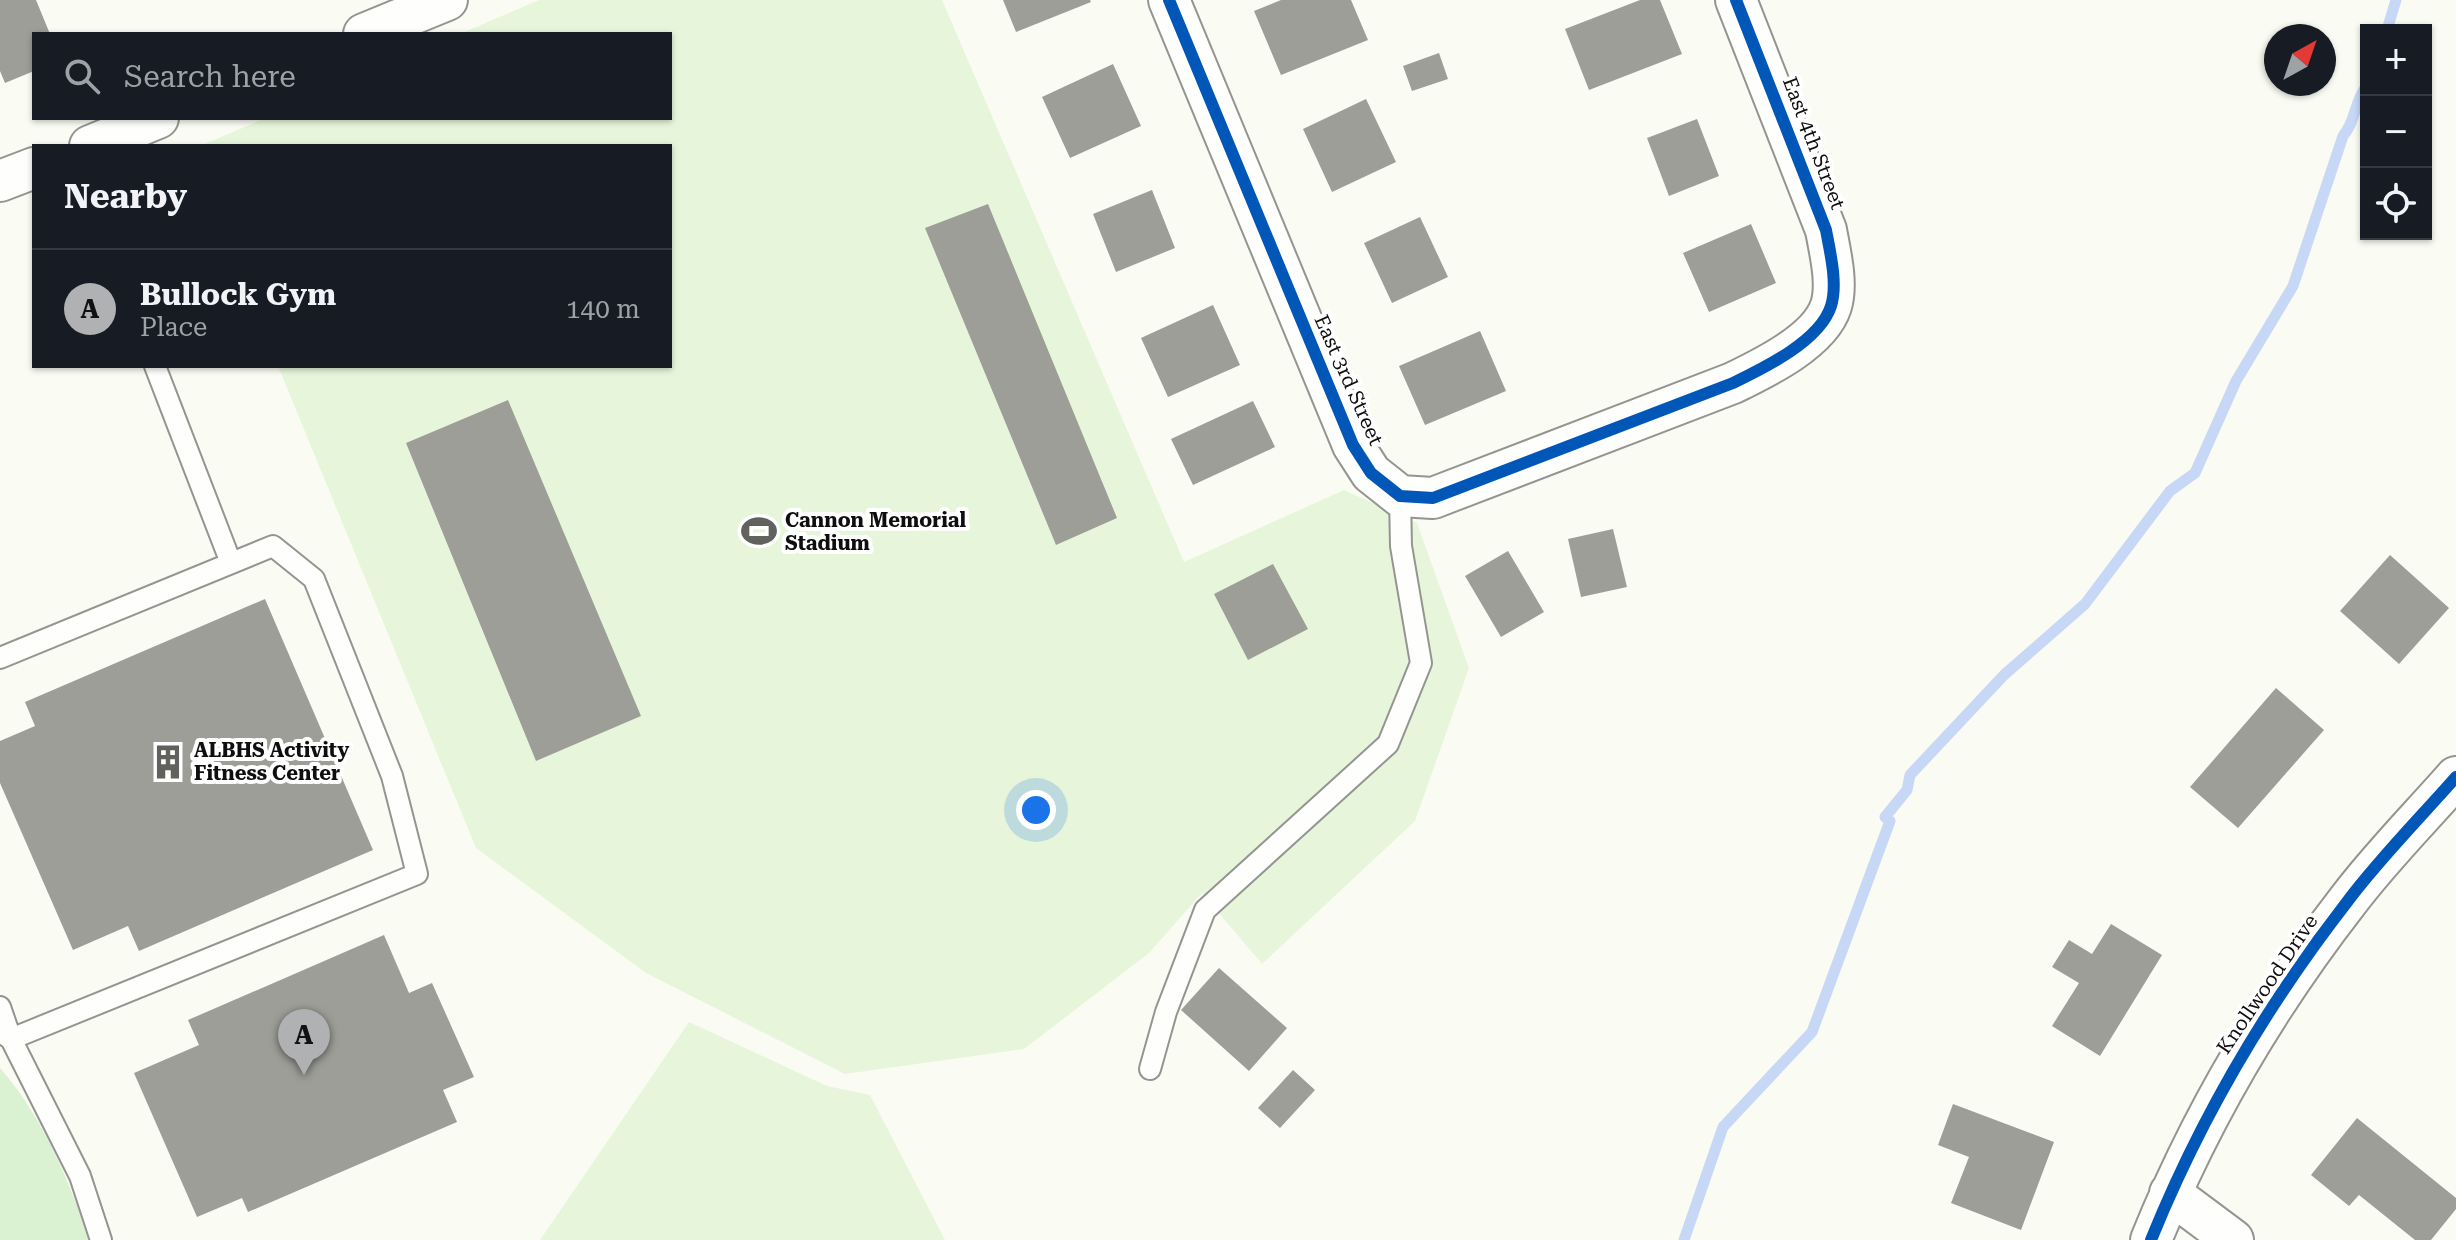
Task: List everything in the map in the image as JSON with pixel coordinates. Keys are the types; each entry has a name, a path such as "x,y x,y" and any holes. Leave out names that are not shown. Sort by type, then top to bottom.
{"street":[{"path":"369,32 447,0"},
{"name":"East 3rd Street","path":"1169,0 1353,445 1371,473 1400,496"},
{"name":"East 4th Street","path":"1400,496 1433,498 1733,383 1769,366 1809,337 1831,306 1832,262 1826,230 1736,0"},
{"path":"95,144 153,120"},
{"path":"0,181 32,169"},
{"name":"Knollwood Drive","path":"2151,1240 2197,1133 2242,1054 2347,901 2456,777"},
{"path":"2170,1193 2233,1240"}],"lane":[{"path":"156,368 231,563"},
{"path":"1150,1069 1166,1012 1205,910 1388,744 1421,663 1401,546 1400,496"},
{"path":"0,658 273,546 314,579 392,776 417,874 6,1036"},
{"path":"0,1007 6,1036 80,1176 101,1240"}],"green space":[{"name":"Cannon Memorial Stadium","path":"539,0 942,0 1184,562 1344,490 1417,523 1469,668 1415,821 1262,964 1202,893 1149,953 1024,1049 845,1074 646,973 476,848 279,368 672,368 672,144 205,144 260,120 672,120 672,32 465,32"},
{"path":"689,1022 827,1086 870,1095 945,1240 540,1240"},
{"path":"0,1068 29,1106 53,1150 89,1240 0,1240"}],"building":[{"path":"0,0 36,0 49,32 32,32 32,72 5,83 0,71"},
{"path":"1003,0 1090,0 1091,2 1016,32"},
{"path":"1281,0 1351,0 1368,40 1281,75 1254,11"},
{"path":"1640,0 1660,0 1682,54 1589,90 1565,29"},
{"path":"1439,53 1448,79 1412,91 1403,66"},
{"path":"1113,64 1141,126 1070,158 1042,97"},
{"path":"1366,99 1396,162 1332,192 1303,129"},
{"path":"1697,119 1719,176 1669,196 1647,138"},
{"path":"1152,190 1175,248 1116,272 1093,214"},
{"path":"988,204 1117,518 1056,545 925,228"},
{"path":"1420,217 1448,277 1392,303 1364,243"},
{"path":"1751,224 1776,283 1709,312 1683,253"},
{"path":"1213,305 1240,365 1168,397 1141,338"},
{"path":"1480,331 1506,391 1425,425 1399,366"},
{"path":"508,400 641,716 536,761 406,443"},
{"path":"1253,401 1275,447 1193,485 1171,439"},
{"path":"1613,529 1627,587 1581,597 1568,539"},
{"path":"1508,551 1544,612 1501,637 1465,576"},
{"path":"2390,555 2449,608 2399,664 2340,611"},
{"path":"1273,564 1308,629 1248,660 1214,594"},
{"name":"ALBHS Activity Fitness Center","path":"265,599 373,850 139,951 128,926 73,950 0,783 0,741 35,726 25,702"},
{"path":"2276,688 2324,730 2238,828 2190,787"},
{"path":"2111,924 2162,955 2100,1056 2052,1026 2079,983 2052,967 2069,940 2092,954"},
{"path":"384,935 409,993 432,983 474,1077 443,1090 457,1122 248,1212 242,1198 197,1217 134,1073 199,1045 188,1020"},
{"path":"1219,968 1287,1028 1249,1071 1181,1010"},
{"path":"1293,1070 1315,1090 1280,1128 1258,1108"},
{"path":"1953,1104 2054,1142 2021,1230 1951,1203 1969,1157 1938,1145"},
{"path":"2357,1118 2456,1198 2456,1209 2431,1240 2415,1240 2359,1195 2349,1206 2311,1175"}],"waterway":[{"path":"2389,24 2396,0"},
{"path":"1684,1240 1723,1127 1812,1032 1890,821 1885,817 1907,790 1910,775 2004,675 2085,604 2170,491 2195,473 2236,381 2293,286 2343,136 2361,96"}],"cycle path":[{"path":"1169,0 1353,445 1371,473 1400,496 1433,498 1733,383 1790,352 1825,319 1834,288 1826,230 1736,0"},
{"path":"2151,1240 2213,1107 2290,981 2386,854 2456,777"}],"place":[{"name":"Cannon Memorial Stadium","path":"759,531"},
{"name":"ALBHS Activity Fitness Center","path":"168,762"},
{"name":"Bullock Gym","path":"304,1075"}]}
